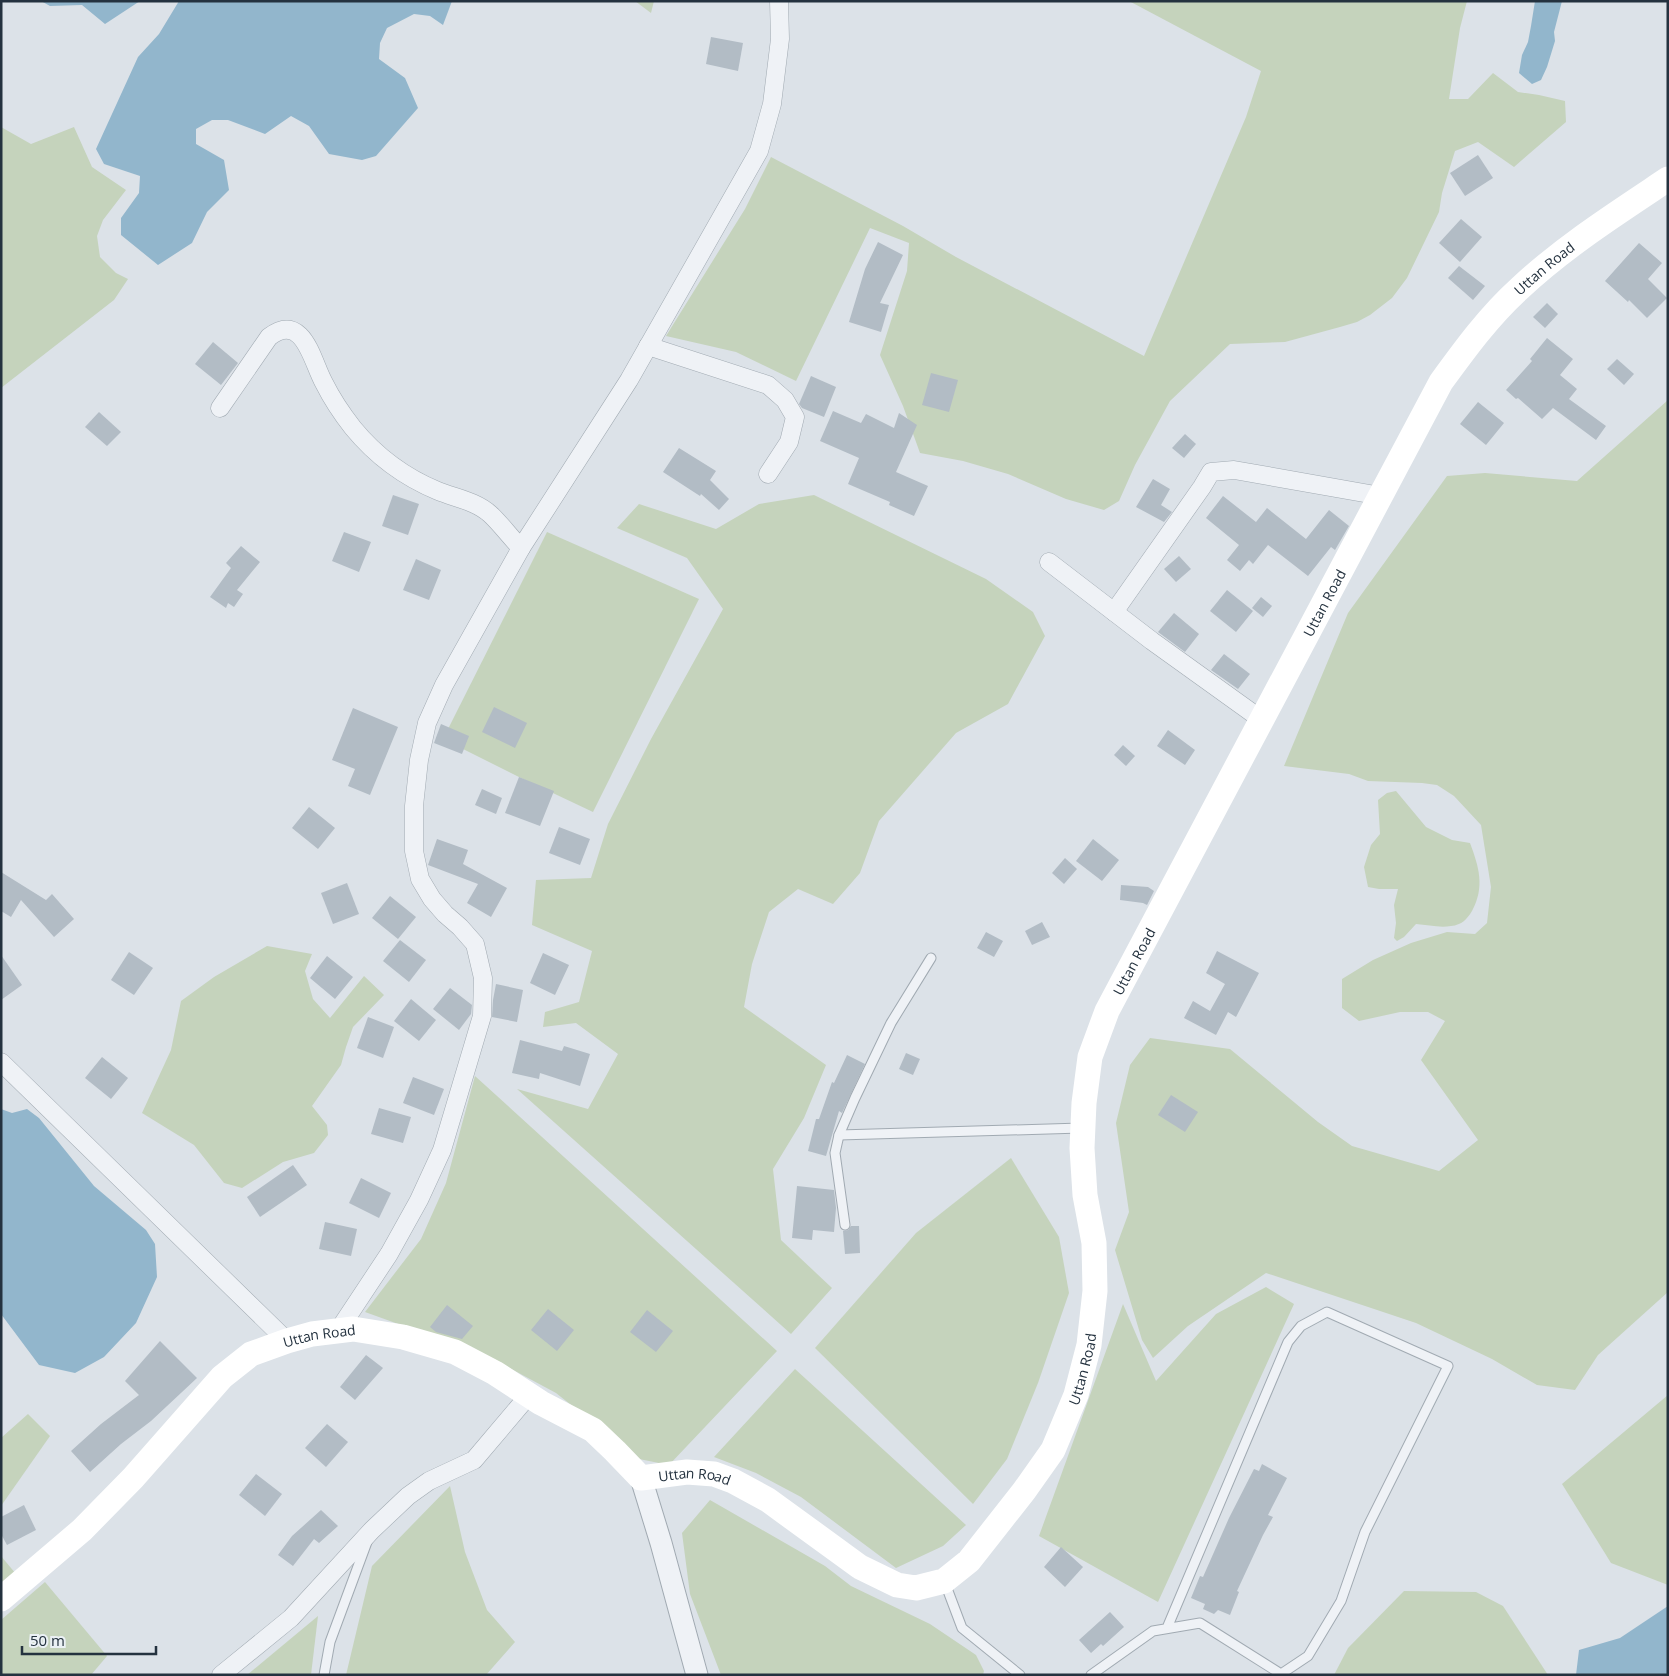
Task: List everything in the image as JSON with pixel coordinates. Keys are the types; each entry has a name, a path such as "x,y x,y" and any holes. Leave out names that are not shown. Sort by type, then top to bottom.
{"main road":[{"name":"Uttan Road","path":"1,1599 88,1523 133,1478 222,1377 251,1354 287,1340 312,1334 353,1329 403,1337 455,1352 495,1373 529,1395 592,1430 615,1450 641,1478 687,1472 714,1474 733,1481 768,1500 860,1566 897,1585 916,1588 944,1581 969,1562 1053,1450 1076,1395 1089,1345 1095,1292 1094,1242 1085,1195 1082,1148 1084,1103 1090,1057 1107,1011 1441,382 1472,338 1519,288 1571,244 1668,179"}],"street":[{"path":"338,1331 389,1254 419,1200 442,1150 482,1016 483,978 475,944 432,899 420,879 414,851 414,806 418,760 427,723 444,685 521,548 629,380 759,151 772,104 780,39 779,1"},
{"path":"220,408 269,337 281,330 291,331 302,338 309,347 322,381 339,410 360,437 382,459 409,477 438,491 473,504 490,514 521,548"},
{"path":"648,346 768,385 785,400 794,417 790,442 768,474"},
{"path":"1114,612 1202,487 1210,472 1234,470 1381,496"},
{"path":"1049,562 1152,641 1262,720"},
{"path":"1,1062 287,1340"},
{"path":"221,1675 292,1618 372,1530 408,1496 429,1481 474,1460 529,1395"},
{"path":"641,1478 661,1542 697,1675"}],"lane":[{"path":"845,1225 835,1153 839,1135 891,1023 931,958"},
{"path":"839,1135 1084,1128"},
{"path":"1091,1675 1153,1630 1167,1628 1200,1623 1281,1674 1308,1656 1341,1601 1365,1532 1448,1366 1327,1312 1301,1326 1288,1342 1167,1628"},
{"path":"324,1675 330,1642 372,1530"},
{"path":"944,1581 962,1628 1020,1675"}],"green space":[{"path":"635,1 654,1 651,13"},
{"path":"1129,1 1467,1 1460,28 1449,99 1468,99 1493,73 1518,92 1565,101 1566,122 1514,167 1478,142 1455,151 1442,193 1439,212 1407,278 1392,298 1370,315 1357,322 1340,327 1285,342 1230,344 1170,401 1135,465 1119,501 1104,510 1066,499 1008,474 963,461 920,453 903,406 880,355 907,271 909,243 870,228 796,381 736,352 666,336 745,209 771,157 1144,356 1246,117 1261,71"},
{"path":"1,127 31,144 74,127 92,167 126,190 103,220 97,236 100,257 116,273 128,279 114,300 1,388"},
{"path":"1668,400 1668,1292 1598,1355 1575,1390 1537,1385 1492,1359 1416,1323 1266,1273 1188,1326 1153,1358 1142,1340 1115,1250 1129,1212 1116,1123 1130,1065 1150,1038 1230,1049 1318,1122 1352,1146 1439,1171 1478,1140 1421,1060 1445,1021 1428,1012 1400,1012 1359,1021 1342,1008 1342,979 1373,960 1411,943 1447,932 1475,934 1487,923 1491,887 1481,825 1454,796 1437,785 1368,781 1349,774 1284,766 1348,613 1447,476 1485,473 1577,481"},
{"path":"814,495 986,579 1033,612 1045,636 1008,704 956,733 879,821 860,873 833,904 798,889 769,912 752,964 744,1007 826,1065 804,1118 773,1169 781,1240 832,1288 791,1334 517,1089 588,1109 618,1054 576,1023 543,1027 545,1012 579,1002 592,951 532,925 536,880 591,878 608,824 651,739 723,609 687,558 617,528 639,504 716,529 759,504"},
{"path":"547,532 699,599 593,812 443,739"},
{"path":"1396,791 1426,827 1452,840 1470,843 1479,877 1476,902 1472,911 1461,923 1443,927 1416,924 1404,937 1397,941 1394,938 1396,923 1394,905 1398,889 1368,887 1364,867 1371,845 1380,834 1378,800 1387,793"},
{"path":"267,946 312,954 305,971 313,999 330,1018 364,976 384,995 353,1027 341,1065 312,1106 327,1125 328,1135 314,1153 283,1162 242,1188 224,1183 194,1145 142,1113 171,1050 181,1001 214,977"},
{"path":"475,1076 777,1351 669,1465 639,1459 556,1393 487,1356 365,1312 421,1239 446,1183"},
{"path":"1011,1158 1059,1237 1069,1293 1038,1383 1007,1459 973,1504 815,1348 916,1233"},
{"path":"1266,1287 1294,1304 1158,1602 1039,1536 1123,1304 1156,1381 1216,1314"},
{"path":"795,1369 966,1525 943,1546 896,1568 801,1497 756,1473 714,1457"},
{"path":"1668,1395 1668,1585 1611,1563 1562,1484"},
{"path":"28,1414 50,1436 1,1506 1,1438"},
{"path":"450,1486 465,1552 487,1610 515,1642 486,1675 346,1675 372,1566"},
{"path":"710,1500 825,1566 851,1586 930,1624 976,1655 984,1671 983,1675 721,1675 690,1594 682,1533"},
{"path":"1,1556 16,1574 1,1586"},
{"path":"45,1582 107,1656 91,1675 1,1675 1,1620"},
{"path":"1404,1591 1476,1592 1503,1606 1548,1675 1334,1675 1348,1648"},
{"path":"318,1616 311,1675 247,1675"}],"water":[{"path":"41,1 140,1 105,24 82,5 50,6"},
{"path":"179,1 452,1 443,25 430,16 414,14 387,28 380,43 379,59 405,78 418,108 376,156 362,160 329,154 309,126 291,116 265,134 228,120 212,120 196,129 196,144 224,160 229,190 207,212 192,243 158,265 121,235 121,218 139,193 140,176 104,164 96,149 138,57 159,34"},
{"path":"1535,1 1562,1 1554,32 1555,41 1547,67 1541,80 1532,84 1519,73 1522,55 1528,42"},
{"path":"1,1109 12,1113 27,1109 39,1118 94,1186 146,1230 155,1244 157,1277 136,1323 104,1357 75,1373 39,1365 1,1314"},
{"path":"1668,1606 1668,1675 1576,1675 1579,1650 1620,1638"}],"building":[{"path":"711,37 743,43 738,71 706,64"},
{"path":"1478,155 1493,178 1465,196 1450,173"},
{"path":"1461,219 1482,237 1460,262 1439,243"},
{"path":"878,242 903,255 880,303 889,305 881,332 849,322 865,269"},
{"path":"1639,243 1662,263 1648,279 1667,298 1647,318 1629,300 1628,302 1605,281"},
{"path":"1459,266 1485,286 1473,300 1448,278"},
{"path":"1547,303 1558,314 1545,328 1533,317"},
{"path":"1547,338 1573,359 1560,375 1577,389 1569,399 1606,426 1596,440 1553,408 1542,419 1506,390 1532,361 1530,359"},
{"path":"213,342 238,363 221,385 195,364"},
{"path":"1617,359 1634,374 1624,385 1607,369"},
{"path":"931,373 958,380 949,412 922,405"},
{"path":"811,376 836,387 824,417 802,408 799,404"},
{"path":"1478,402 1504,423 1486,445 1460,424"},
{"path":"833,411 861,423 866,414 894,428 899,413 917,425 896,472 928,486 914,516 889,505 890,502 848,484 859,458 820,441"},
{"path":"99,412 121,432 107,446 85,427"},
{"path":"1185,434 1196,444 1184,458 1172,448"},
{"path":"679,448 716,471 710,480 729,499 719,510 701,494 700,496 663,472"},
{"path":"1153,479 1170,489 1161,505 1172,512 1164,522 1136,507"},
{"path":"393,495 419,504 408,535 382,526"},
{"path":"1223,496 1256,522 1267,508 1306,539 1329,510 1349,526 1335,550 1331,547 1308,576 1268,545 1253,564 1249,560 1240,571 1227,560 1239,545 1206,518"},
{"path":"344,532 371,542 359,572 332,561"},
{"path":"241,546 260,562 237,590 243,594 234,607 228,603 226,608 210,597 231,568 226,563"},
{"path":"1179,556 1191,569 1176,582 1164,569"},
{"path":"416,559 441,570 429,600 403,590"},
{"path":"1227,590 1253,611 1236,632 1210,611"},
{"path":"1261,597 1272,606 1263,617 1252,608"},
{"path":"1174,613 1199,634 1185,652 1158,632"},
{"path":"1224,654 1250,674 1238,689 1211,670"},
{"path":"494,707 527,723 515,748 482,732"},
{"path":"353,708 398,727 370,795 348,786 355,769 332,760"},
{"path":"441,724 469,736 462,754 434,743"},
{"path":"1168,730 1195,750 1185,765 1157,746"},
{"path":"1123,745 1135,756 1126,766 1114,755"},
{"path":"519,777 554,791 540,826 505,813"},
{"path":"482,789 502,798 496,814 475,805"},
{"path":"309,807 335,828 318,849 292,828"},
{"path":"559,827 590,839 580,865 549,853"},
{"path":"437,839 468,850 463,864 507,888 491,917 467,903 478,884 428,865"},
{"path":"1093,839 1119,860 1102,881 1076,861"},
{"path":"1065,858 1077,869 1064,884 1052,873"},
{"path":"1,872 46,900 52,894 74,919 54,937 21,900 11,917 1,911"},
{"path":"347,883 359,914 333,924 321,893"},
{"path":"1121,885 1148,887 1154,891 1147,905 1120,900"},
{"path":"390,896 416,917 398,939 372,918"},
{"path":"1042,922 1050,937 1032,945 1025,931"},
{"path":"986,932 1003,941 994,957 977,948"},
{"path":"400,940 426,960 409,982 383,961"},
{"path":"1217,951 1259,973 1236,1017 1228,1012 1216,1035 1184,1018 1193,1001 1210,1011 1225,984 1206,973"},
{"path":"129,952 153,968 134,995 111,980"},
{"path":"543,953 569,965 555,995 530,983"},
{"path":"1,955 22,985 1,1000"},
{"path":"327,956 353,977 335,999 310,978"},
{"path":"496,984 523,990 517,1022 492,1017"},
{"path":"450,988 472,1005 471,1014 459,1030 433,1009"},
{"path":"411,999 436,1020 419,1041 394,1021"},
{"path":"368,1017 394,1027 383,1058 357,1048"},
{"path":"520,1040 562,1051 564,1046 590,1054 580,1086 540,1073 539,1079 512,1073"},
{"path":"906,1053 920,1059 913,1075 899,1069"},
{"path":"847,1055 865,1064 842,1113 839,1111 826,1156 808,1151 816,1119 819,1119 832,1082 834,1083"},
{"path":"102,1057 128,1078 111,1099 85,1078"},
{"path":"413,1077 444,1089 434,1115 403,1103"},
{"path":"1171,1095 1198,1112 1185,1132 1158,1115"},
{"path":"379,1108 411,1117 403,1143 371,1134"},
{"path":"293,1165 307,1185 260,1217 247,1197"},
{"path":"361,1178 391,1193 379,1218 349,1203"},
{"path":"797,1186 834,1190 836,1208 834,1232 813,1230 812,1240 792,1238"},
{"path":"325,1222 357,1229 351,1256 319,1249"},
{"path":"851,1226 859,1226 860,1253 845,1254 843,1231 848,1230"},
{"path":"447,1305 473,1326 462,1339 436,1332 430,1327"},
{"path":"548,1309 574,1330 557,1351 531,1330"},
{"path":"647,1310 673,1331 656,1352 630,1332"},
{"path":"160,1341 197,1378 151,1421 121,1444 90,1472 71,1451 101,1424 139,1395 125,1381"},
{"path":"366,1355 383,1368 355,1400 340,1387"},
{"path":"327,1424 348,1442 326,1467 305,1448"},
{"path":"1262,1464 1287,1478 1268,1515 1273,1517 1237,1591 1239,1592 1230,1615 1218,1610 1214,1614 1203,1609 1205,1604 1191,1598 1200,1576 1203,1577 1229,1518 1254,1469 1259,1471"},
{"path":"256,1474 282,1494 265,1516 239,1495"},
{"path":"24,1505 36,1530 7,1545 1,1534 1,1517"},
{"path":"321,1510 338,1526 319,1543 314,1539 293,1566 278,1555 292,1536"},
{"path":"1061,1547 1083,1567 1065,1587 1044,1567"},
{"path":"1110,1612 1124,1627 1103,1646 1101,1644 1091,1653 1079,1640"}]}
